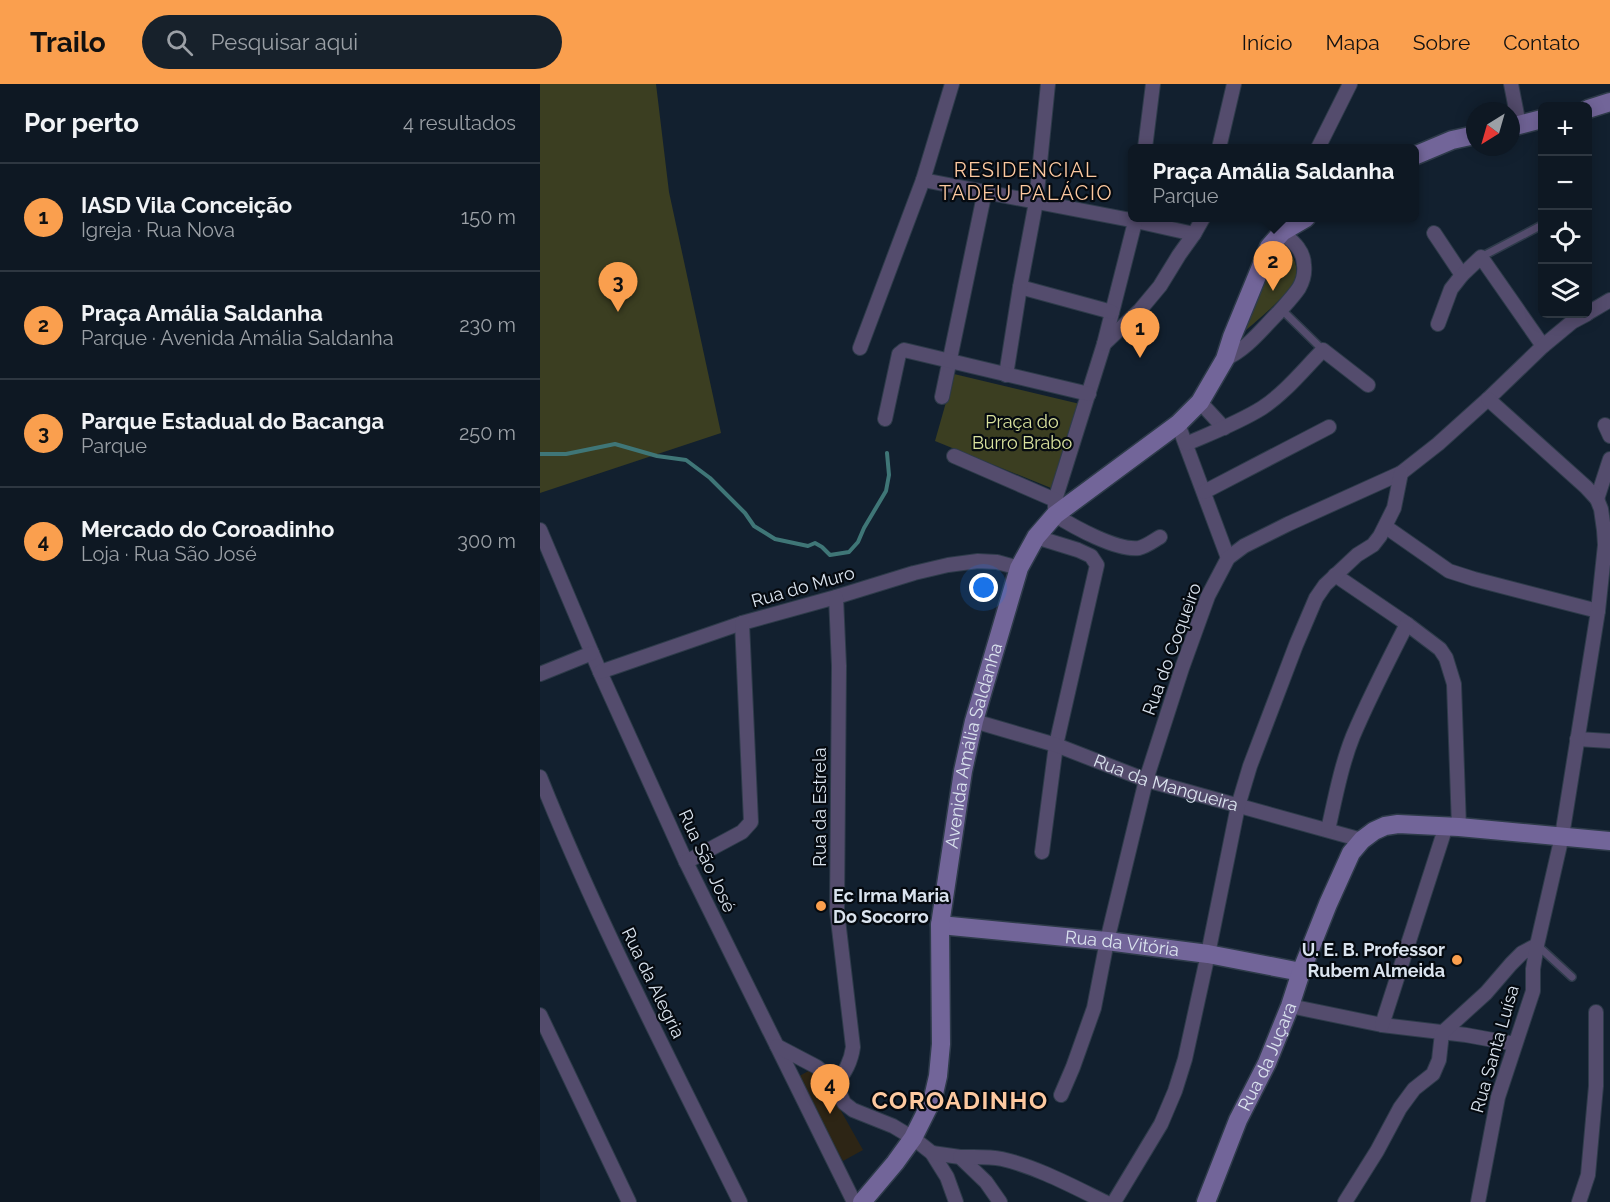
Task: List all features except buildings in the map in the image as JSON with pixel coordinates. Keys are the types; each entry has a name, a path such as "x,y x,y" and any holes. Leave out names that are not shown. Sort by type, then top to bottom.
{"main road":[{"path":"1520,125 1538,120"},
{"path":"1419,154 1452,140 1466,137"},
{"name":"Avenida Amália Saldanha","path":"862,1202 913,1138 933,1098 941,1044 940,926 963,771 974,721 1019,568 1055,508 1178,424 1200,402 1225,359 1265,255 1284,225"},
{"name":"Rua da Juçara","path":"1206,1202 1238,1120 1267,1063 1328,903 1351,853 1362,840 1385,826 1398,824 1453,826"},
{"path":"1453,826 1610,841"},
{"name":"Rua da Vitória","path":"940,926 1107,941 1208,954 1301,972"}],"street":[{"path":"860,348 923,180 951,84"},
{"path":"1006,375 1036,202 1048,84"},
{"path":"1146,144 1153,84"},
{"path":"1221,144 1234,84"},
{"path":"1320,144 1350,84"},
{"path":"1511,84 1513,102"},
{"path":"923,180 1128,218"},
{"path":"942,397 985,191"},
{"path":"1055,508 1104,344 1135,222"},
{"path":"1148,222 1194,234"},
{"path":"1104,344 1140,310 1160,286 1201,222"},
{"name":"Avenida Amália Saldanha","path":"1225,359 1243,348 1281,309 1299,288 1304,277 1305,267 1300,250 1284,225"},
{"path":"1434,233 1462,275"},
{"path":"1438,324 1451,289 1462,275 1482,257 1543,345"},
{"path":"1020,287 1112,312"},
{"name":"Rua do Coqueiro","path":"1592,310 1610,300"},
{"name":"Rua do Coqueiro","path":"1061,1095 1094,1008 1107,941 1146,780 1208,596 1228,558 1244,546 1288,524 1401,473 1438,444 1488,399 1543,345 1579,318"},
{"path":"1186,444 1224,428 1262,408 1323,350 1368,385"},
{"path":"885,419 900,351 910,351 1089,394"},
{"path":"1488,399 1597,499 1610,459"},
{"path":"1200,402 1224,428"},
{"path":"1178,424 1228,558"},
{"path":"1204,492 1329,427"},
{"path":"954,456 1055,508 1073,526 1094,537 1130,548 1140,548 1160,537"},
{"path":"1114,1202 1161,1124 1175,1092 1185,1059 1238,806 1250,766 1296,645 1316,598 1335,575 1373,544 1386,527 1394,508 1401,473"},
{"name":"Rua Santa Luísa","path":"1478,1202 1498,1097 1533,991 1533,969 1537,945 1562,836 1598,611 1607,530 1597,499"},
{"path":"1386,527 1449,572 1598,611"},
{"name":"Rua São José","path":"540,530 600,672 686,862 854,1202"},
{"path":"1036,537 1078,550 1091,556 1097,565 1056,745 1042,852"},
{"name":"Rua do Muro","path":"600,672 742,623 914,573 978,561 997,562 1019,568"},
{"path":"1335,575 1440,649 1450,667 1454,684 1453,826 1382,1025"},
{"name":"Rua da Estrela","path":"836,597 839,666 837,911 853,1047 851,1060 845,1073 836,1084"},
{"path":"686,862 742,832 751,822 742,623"},
{"path":"1328,830 1339,780 1353,738 1378,681 1407,624"},
{"path":"540,674 592,653"},
{"name":"Rua da Mangueira","path":"974,721 1056,745 1146,780 1362,840"},
{"path":"1577,739 1610,741"},
{"name":"Rua da Alegria","path":"540,777 575,862 740,1202"},
{"path":"1345,1202 1377,1151 1400,1108 1414,1089 1433,1074 1439,1060 1442,1033 1486,993 1510,964 1522,953 1537,945"},
{"path":"1290,1006 1382,1025 1466,1035 1515,1044"},
{"path":"1579,1202 1588,1175 1603,1087 1596,1012"},
{"path":"540,1015 629,1202"},
{"path":"777,1047 817,1067 836,1084 844,1103 853,1110 882,1120 913,1138 932,1153 947,1177 956,1202"},
{"path":"932,1153 960,1157 984,1157 1011,1162 1041,1172 1105,1202"},
{"path":"960,1157 986,1182 1000,1202"}],"lane":[{"path":"1482,257 1538,227"},
{"path":"1281,309 1323,350"},
{"path":"1537,945 1572,977"}],"shaded area":[{"path":"810,1070 822,1077 863,1150 843,1161 796,1078"}],"green space":[{"path":"540,84 656,84 669,192 721,433 540,493"},
{"path":"1282,247 1288,248 1295,261 1296,276 1293,283 1280,300 1237,338 1275,251"},
{"name":"Praça do Burro Brabo","path":"954,374 1080,404 1051,488 935,441"}],"waterway":[{"path":"540,454 566,454 615,444 657,456 686,460 710,478 745,513 754,526 775,539 808,546 815,543 830,555 849,552 858,542 886,491 889,475 887,453"}],"place":[{"name":"Praça Amália Saldanha","path":"1273,291"},
{"name":"Parque Estadual do Bacanga","path":"618,312"},
{"name":"IASD Vila Conceição","path":"1140,358"},
{"name":"Ec Irma Maria Do Socorro","path":"821,906"},
{"name":"U. E. B. Professor Rubem Almeida","path":"1457,960"},
{"name":"Mercado do Coroadinho","path":"830,1114"}],"district":[{"name":"RESIDENCIAL TADEU PALÁCIO","path":"1026,182"},
{"name":"COROADINHO","path":"960,1101"}]}
